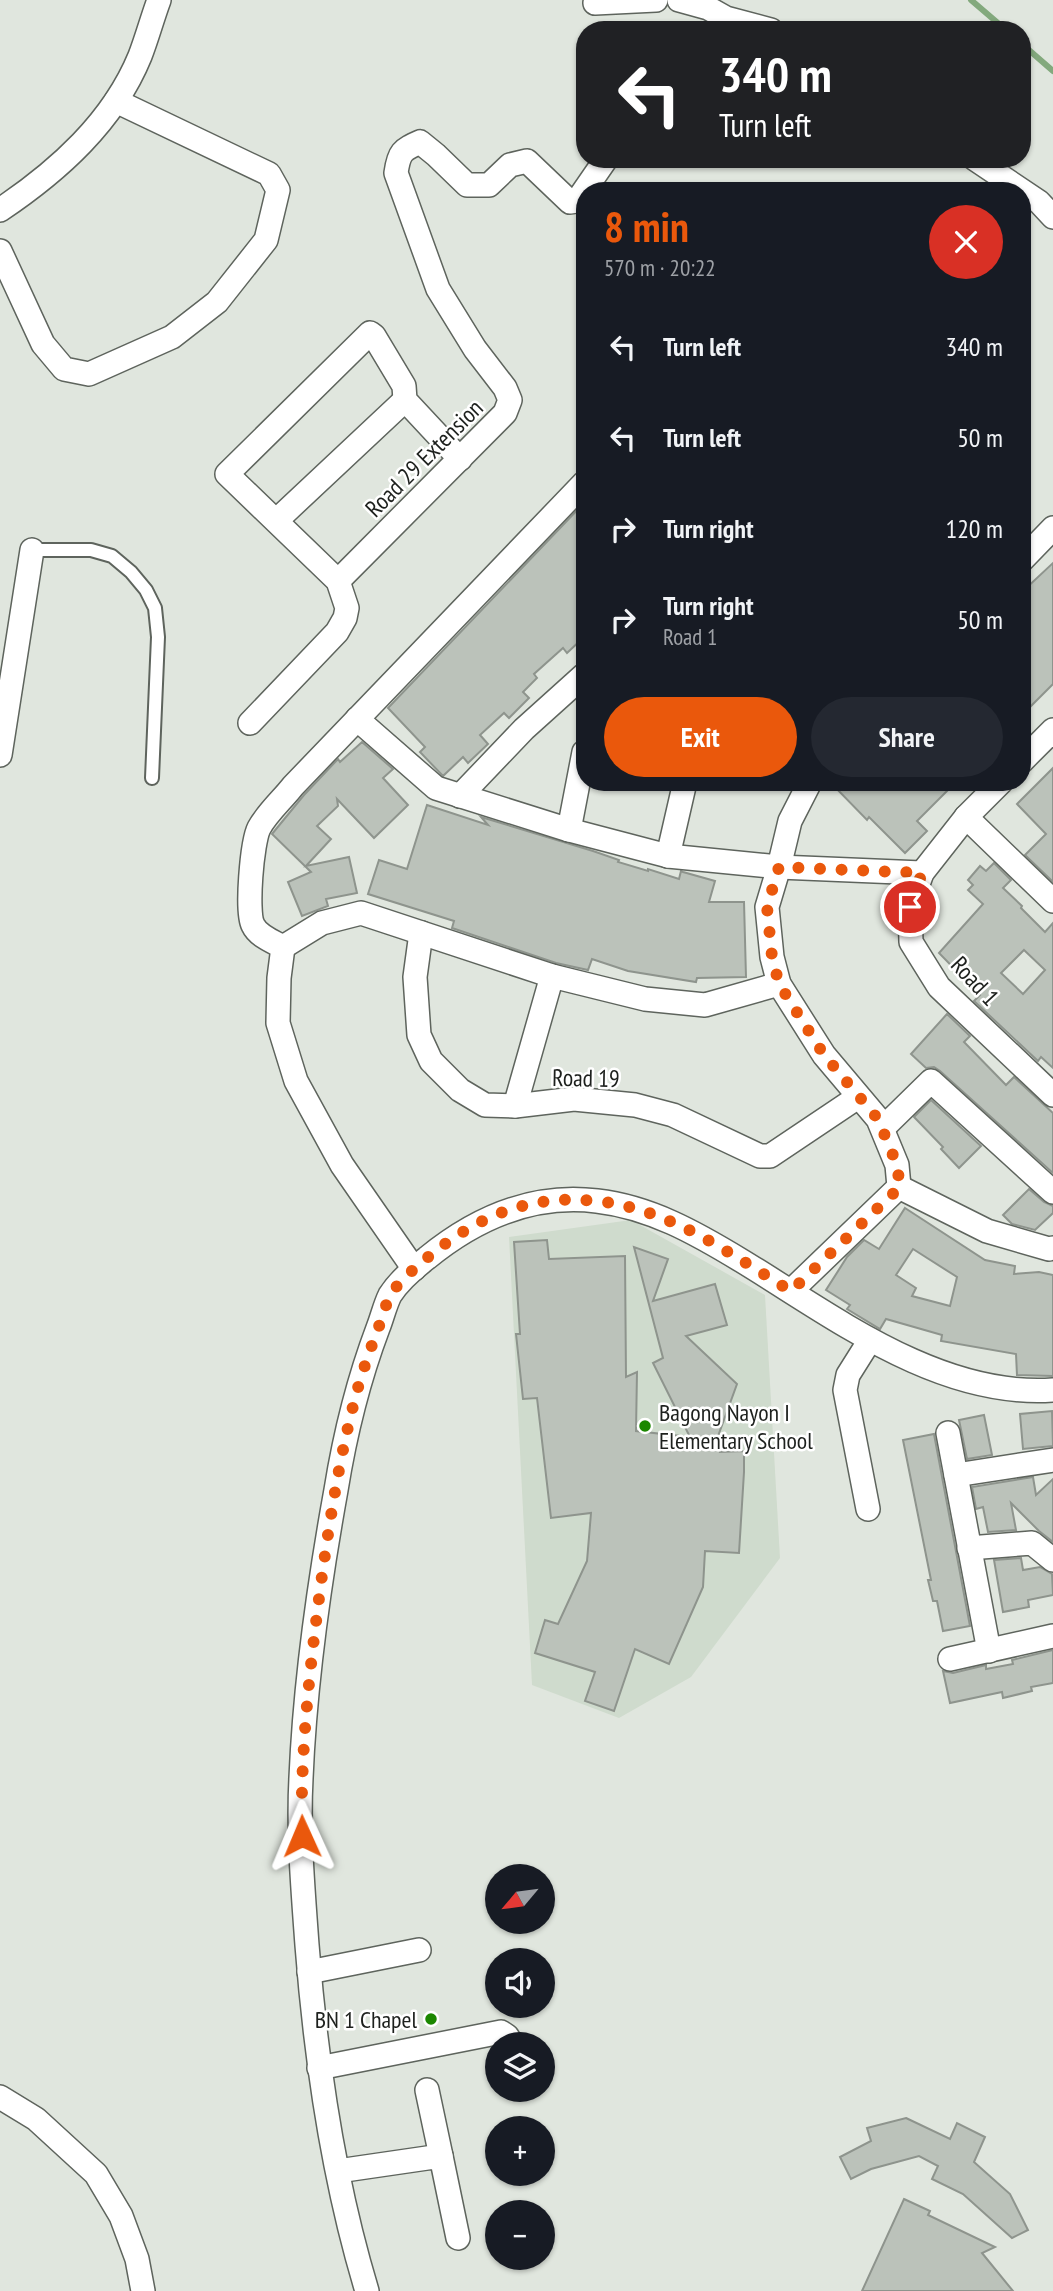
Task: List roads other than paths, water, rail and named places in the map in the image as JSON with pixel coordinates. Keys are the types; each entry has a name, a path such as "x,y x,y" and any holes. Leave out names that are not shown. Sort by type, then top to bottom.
{"street":[{"path":"0,210 56,169 84,141 116,101 139,57 159,0"},
{"path":"596,3 656,0"},
{"path":"679,0 708,8 719,21"},
{"path":"0,251 43,344 64,369 89,374 172,337 217,302 266,240 278,190 269,174 116,101"},
{"name":"Road 29 Extension","path":"338,581 505,413 510,400 505,388 475,349 438,289 396,173 398,159 404,149 420,142 467,185 489,185 510,165 527,161 570,202 576,201"},
{"path":"989,168 1010,182"},
{"path":"1031,196 1053,217"},
{"path":"250,723 337,632 347,608 338,581 227,474 369,333 374,336 404,386 405,400 460,459"},
{"path":"276,520 405,400"},
{"path":"283,947 264,937 253,927 249,914 256,840 260,828 293,786 576,491"},
{"path":"1031,551 1053,528"},
{"path":"0,753 32,550"},
{"path":"460,796 524,729 576,682"},
{"path":"357,719 436,789 569,830 668,856 779,867 922,873"},
{"path":"1031,752 1053,730"},
{"path":"569,830 576,791"},
{"path":"668,856 683,791"},
{"path":"805,791 790,821 767,907 772,957 779,984 824,1055 878,1119 897,1165 900,1187"},
{"name":"Road 1","path":"992,791 966,817 922,873 910,907 911,942 939,987 1053,1095"},
{"path":"966,817 1053,901"},
{"path":"283,947 322,923 361,913 552,976 645,999 705,1005 779,984"},
{"name":"Road 19","path":"421,933 415,977 419,1035 431,1061 460,1090 485,1105 514,1106 574,1099 635,1105 673,1115 760,1156 770,1156 858,1097"},
{"path":"283,947 278,1023 296,1081 342,1165 414,1269"},
{"path":"514,1106 552,976"},
{"path":"883,1128 931,1081 1053,1192"},
{"path":"791,1291 900,1187"},
{"path":"900,1187 986,1231 1053,1248"},
{"path":"367,2291 349,2228 319,2068 303,1891 300,1780 313,1639 346,1430 365,1360 390,1295 414,1269 448,1240 480,1221 513,1207 557,1199 598,1201 644,1211 693,1231 870,1340 908,1359 958,1378 997,1388 1034,1392 1053,1390"},
{"path":"867,1509 845,1390 848,1375 870,1340"},
{"path":"948,1433 989,1651"},
{"path":"956,1475 1053,1460"},
{"path":"969,1548 1032,1543 1053,1560"},
{"path":"950,1659 1053,1636"},
{"path":"309,1972 419,1950"},
{"path":"319,2068 485,2035"},
{"path":"427,2090 458,2238"},
{"path":"0,2097 36,2119 96,2174 121,2216 137,2259 143,2291"},
{"path":"338,2171 441,2156"}],"lane":[{"path":"32,550 91,550 113,556 146,590 155,608 158,637 152,778"}],"waterway":[{"path":"971,0 996,21"},
{"path":"1031,52 1053,71"}],"place":[{"name":"Bagong Nayon I Elementary School","path":"645,1426"},
{"name":"BN 1 Chapel","path":"431,2019"}]}
